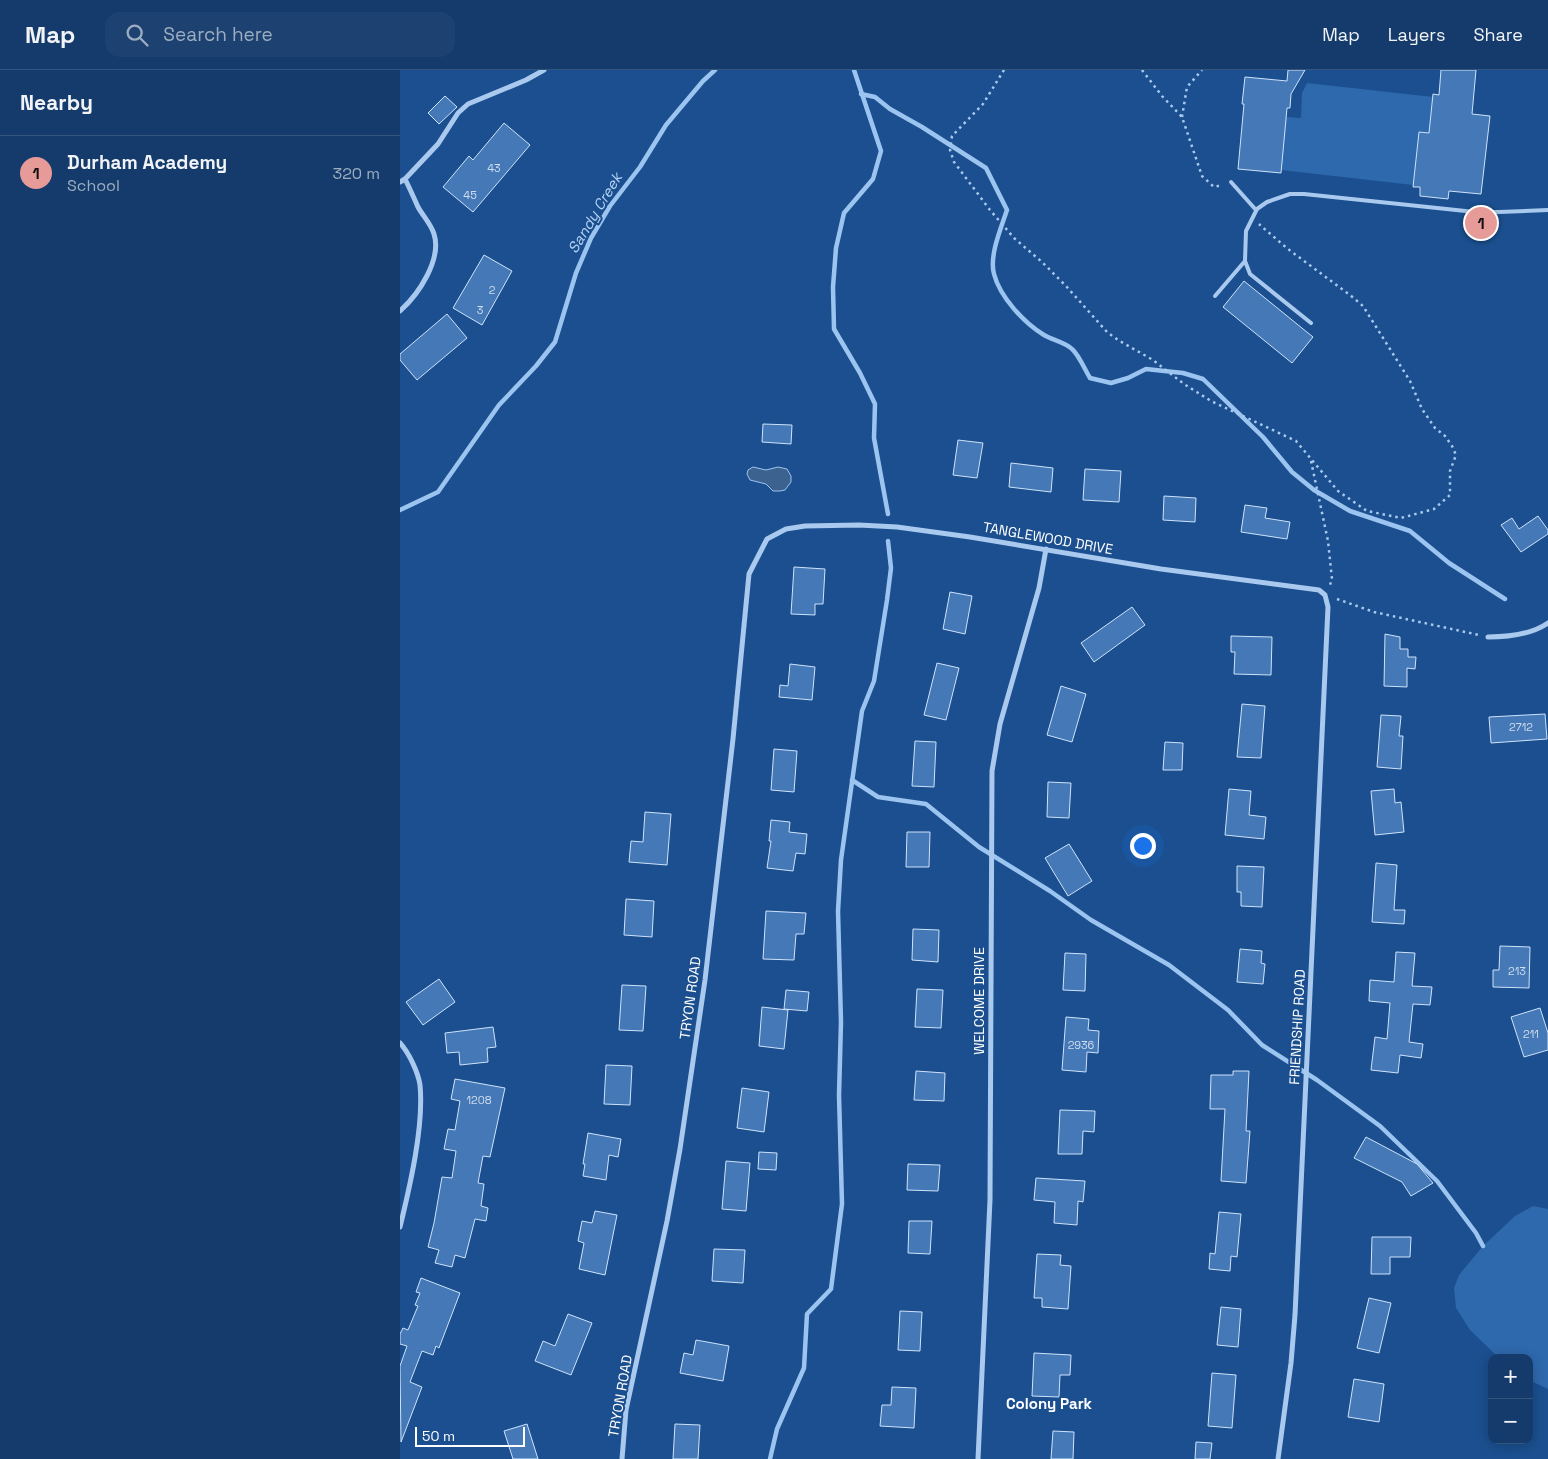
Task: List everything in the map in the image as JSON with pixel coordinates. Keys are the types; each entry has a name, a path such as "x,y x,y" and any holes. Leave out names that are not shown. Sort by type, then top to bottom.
{"street":[{"path":"400,310 426,279 437,252 434,232 403,181 438,144 458,113 468,104 526,80 544,70"},
{"name":"TANGLEWOOD DRIVE","path":"767,539 786,529 805,526 859,525 897,528 970,537 1161,569 1319,590 1326,596"},
{"name":"TRYON ROAD","path":"622,1459 626,1410 667,1221 680,1149 705,980 733,739 749,574 767,539"},
{"name":"WELCOME DRIVE","path":"978,1459 990,1200 992,772 1000,724 1039,588 1046,549"},
{"name":"FRIENDSHIP ROAD","path":"1278,1459 1288,1393 1295,1315 1327,630 1328,606 1326,596"},
{"path":"1488,636 1503,637 1542,627 1548,623"},
{"path":"400,1043 408,1052 420,1083 420,1104 417,1142 400,1226"}],"lane":[{"path":"1231,182 1256,211"},
{"path":"1312,323 1250,274 1245,261 1246,231 1256,211 1267,202 1290,194 1304,194 1475,212 1548,210"},
{"path":"1215,296 1245,261"}],"path":[{"path":"1004,70 983,104 952,136 950,150 954,162 1014,238 1066,286 1112,336 1153,360 1184,384 1211,400 1296,440 1338,491 1367,511 1401,518 1434,509 1450,495 1450,470 1456,455 1452,446 1445,436 1435,428 1422,409 1410,381 1363,306 1260,226 1256,211"},
{"path":"1142,70 1162,96 1182,117 1202,176 1214,187 1231,182"},
{"path":"1182,117 1187,86 1202,70"},
{"path":"1311,459 1328,541 1332,580 1326,596 1374,612 1488,636"}],"shaded area":[{"path":"1307,83 1433,97 1429,133 1419,132 1413,185 1281,170 1286,117 1301,118 1302,93"},
{"path":"753,467 766,470 778,467 787,469 791,476 791,482 785,490 773,491 766,484 750,480 747,474 748,470"},
{"path":"1533,1206 1548,1209 1548,1389 1533,1382 1533,1354 1495,1354 1470,1330 1456,1308 1454,1288 1459,1275 1483,1246 1515,1216"}],"building":[{"path":"1288,70 1305,70 1291,94 1290,108 1287,108 1281,173 1238,169 1245,77 1287,81"},
{"path":"1441,70 1476,70 1472,114 1490,116 1481,194 1449,191 1448,199 1420,196 1420,187 1413,187 1419,132 1429,133 1433,94 1439,95"},
{"path":"445,96 457,107 439,124 428,113"},
{"path":"504,123 530,145 473,212 443,187 469,156 473,160"},
{"path":"484,255 512,271 482,325 453,308"},
{"path":"1244,281 1313,337 1292,363 1223,307"},
{"path":"447,314 467,338 417,380 400,360 400,354"},
{"path":"763,424 792,425 791,444 762,442"},
{"path":"958,440 983,443 977,478 953,475"},
{"path":"1011,463 1053,468 1051,492 1009,487"},
{"path":"1085,469 1121,471 1119,502 1083,500"},
{"path":"1164,496 1196,498 1195,522 1163,520"},
{"path":"1245,505 1267,508 1265,518 1290,522 1287,539 1241,532"},
{"path":"1538,516 1548,530 1548,534 1521,552 1501,525 1512,518 1519,529"},
{"path":"794,567 825,569 823,604 815,604 815,615 791,614"},
{"path":"950,592 972,596 965,634 943,629"},
{"path":"1132,607 1145,625 1094,662 1081,643"},
{"path":"1385,634 1400,637 1400,649 1408,649 1408,657 1416,657 1415,669 1407,668 1407,687 1384,686"},
{"path":"1231,636 1272,637 1271,675 1234,674 1235,652 1231,652"},
{"path":"937,663 959,668 946,720 924,715"},
{"path":"790,664 815,667 812,700 779,697 780,685 788,686"},
{"path":"1061,686 1086,694 1072,742 1047,735"},
{"path":"1242,704 1265,706 1261,758 1237,757"},
{"path":"1545,714 1547,739 1491,743 1489,717"},
{"path":"1381,715 1401,716 1399,736 1403,736 1401,769 1377,767"},
{"path":"915,741 936,742 934,787 912,786"},
{"path":"1165,742 1183,743 1182,770 1163,770"},
{"path":"774,749 797,751 794,792 771,790"},
{"path":"1048,782 1071,783 1069,818 1047,817"},
{"path":"1229,789 1251,791 1249,815 1266,817 1264,839 1225,835"},
{"path":"1394,789 1395,803 1401,802 1404,832 1375,835 1371,791"},
{"path":"645,812 671,814 667,865 629,862 631,841 643,842"},
{"path":"771,820 790,822 789,832 807,834 805,854 796,853 793,871 767,868 771,841 769,841"},
{"path":"907,832 930,832 929,867 906,867"},
{"path":"1069,844 1092,881 1068,896 1045,858"},
{"path":"1376,863 1397,865 1394,910 1405,910 1404,924 1372,922"},
{"path":"1237,866 1264,867 1262,907 1241,906 1241,892 1237,892"},
{"path":"626,899 654,901 652,937 624,935"},
{"path":"766,911 806,913 804,934 796,934 794,960 763,959"},
{"path":"913,929 939,930 938,962 912,960"},
{"path":"1500,946 1530,947 1529,988 1493,987 1493,970 1499,970"},
{"path":"1240,949 1262,951 1261,963 1265,964 1263,984 1237,982"},
{"path":"1396,952 1415,953 1412,986 1432,987 1430,1005 1413,1004 1409,1042 1423,1044 1421,1058 1400,1055 1398,1073 1371,1070 1375,1037 1387,1039 1390,1003 1369,1001 1370,980 1394,982"},
{"path":"1065,953 1086,954 1085,991 1063,990"},
{"path":"439,979 455,1002 423,1025 406,1002"},
{"path":"622,985 646,986 643,1031 619,1030"},
{"path":"917,989 943,990 941,1028 915,1027"},
{"path":"786,990 809,992 807,1011 784,1009"},
{"path":"762,1007 788,1010 784,1049 759,1046"},
{"path":"1540,1008 1548,1033 1548,1050 1524,1057 1511,1017"},
{"path":"1066,1017 1089,1019 1088,1030 1099,1031 1098,1053 1087,1052 1086,1072 1062,1070"},
{"path":"493,1027 496,1047 487,1048 488,1062 460,1065 459,1052 447,1053 445,1033"},
{"path":"606,1065 632,1066 630,1105 604,1104"},
{"path":"916,1071 945,1073 944,1101 914,1100"},
{"path":"1233,1071 1249,1071 1246,1131 1250,1131 1246,1183 1221,1181 1225,1109 1210,1109 1211,1075 1233,1075"},
{"path":"455,1079 505,1088 490,1157 483,1156 478,1183 484,1184 481,1206 488,1208 486,1221 475,1219 465,1258 455,1255 452,1267 435,1263 439,1250 428,1247 442,1177 452,1178 456,1151 444,1149 448,1129 455,1130 460,1101 451,1099"},
{"path":"742,1088 769,1092 764,1132 737,1128"},
{"path":"1060,1110 1095,1111 1094,1132 1083,1131 1082,1154 1058,1154"},
{"path":"588,1133 621,1139 618,1157 609,1155 606,1180 583,1176"},
{"path":"1366,1137 1417,1164 1433,1183 1411,1196 1402,1182 1354,1158"},
{"path":"759,1152 777,1153 776,1170 758,1169"},
{"path":"726,1161 750,1163 746,1211 722,1209"},
{"path":"908,1164 940,1165 938,1191 907,1190"},
{"path":"1036,1178 1085,1181 1083,1202 1078,1201 1077,1225 1054,1223 1055,1202 1034,1200"},
{"path":"595,1211 617,1215 605,1275 579,1269 584,1243 578,1241 582,1221 592,1223"},
{"path":"1219,1212 1241,1214 1237,1257 1231,1256 1230,1271 1209,1269 1210,1253 1215,1254"},
{"path":"909,1221 932,1221 930,1254 908,1253"},
{"path":"1372,1237 1411,1237 1410,1257 1390,1257 1390,1274 1371,1274"},
{"path":"714,1249 745,1250 743,1283 712,1281"},
{"path":"1037,1254 1061,1255 1060,1265 1071,1266 1068,1309 1042,1307 1042,1298 1034,1298"},
{"path":"421,1278 460,1293 439,1348 436,1346 433,1355 422,1351 410,1382 422,1387 401,1442 400,1366 407,1346 400,1344 400,1334 403,1328 408,1330 418,1306 415,1305 420,1293 416,1292"},
{"path":"1369,1298 1391,1303 1379,1353 1357,1348"},
{"path":"1221,1307 1241,1309 1238,1347 1217,1345"},
{"path":"900,1311 922,1312 920,1351 898,1350"},
{"path":"568,1314 592,1323 571,1375 535,1361 543,1341 555,1346"},
{"path":"696,1340 729,1346 723,1381 680,1373 684,1353 693,1355"},
{"path":"1034,1353 1071,1355 1070,1375 1060,1375 1059,1397 1032,1396"},
{"path":"1212,1373 1236,1375 1232,1428 1208,1426"},
{"path":"1354,1379 1384,1384 1379,1422 1348,1417"},
{"path":"892,1387 916,1388 914,1428 880,1426 882,1405 891,1405"},
{"path":"527,1424 538,1459 513,1459 504,1431"},
{"path":"675,1424 700,1425 698,1459 673,1459"},
{"path":"1053,1431 1074,1432 1073,1459 1051,1459"},
{"path":"1196,1442 1212,1443 1210,1459 1195,1459"}],"waterway":[{"name":"Sandy Creek","path":"400,510 438,492 499,405 536,366 555,342 576,273 591,238 610,206 640,167 666,125 703,81 715,70"},
{"path":"854,70 881,151 873,179 844,213 836,248 833,287 834,329 860,373 875,404 874,438 888,514"},
{"path":"861,94 875,97 890,109 986,168 1007,210 996,242 993,259 997,283 1014,309 1029,324 1044,335 1066,345 1075,352 1090,378 1111,383 1128,378 1146,369 1183,373 1203,379 1263,437 1292,472 1314,490 1350,511 1410,531 1449,563 1505,599"},
{"path":"770,1459 777,1429 804,1368 807,1314 831,1289 842,1204 839,1095 841,1022 838,911 841,860 862,711 874,681 887,600 891,568 888,541"},
{"path":"852,780 878,797 926,804 979,847 1050,891 1091,920 1169,965 1228,1010 1262,1045 1317,1080 1380,1126 1437,1181 1476,1233 1483,1246"}],"place":[{"name":"Durham Academy","path":"1481,223"}],"district":[{"name":"Colony Park","path":"1049,1404"}]}
